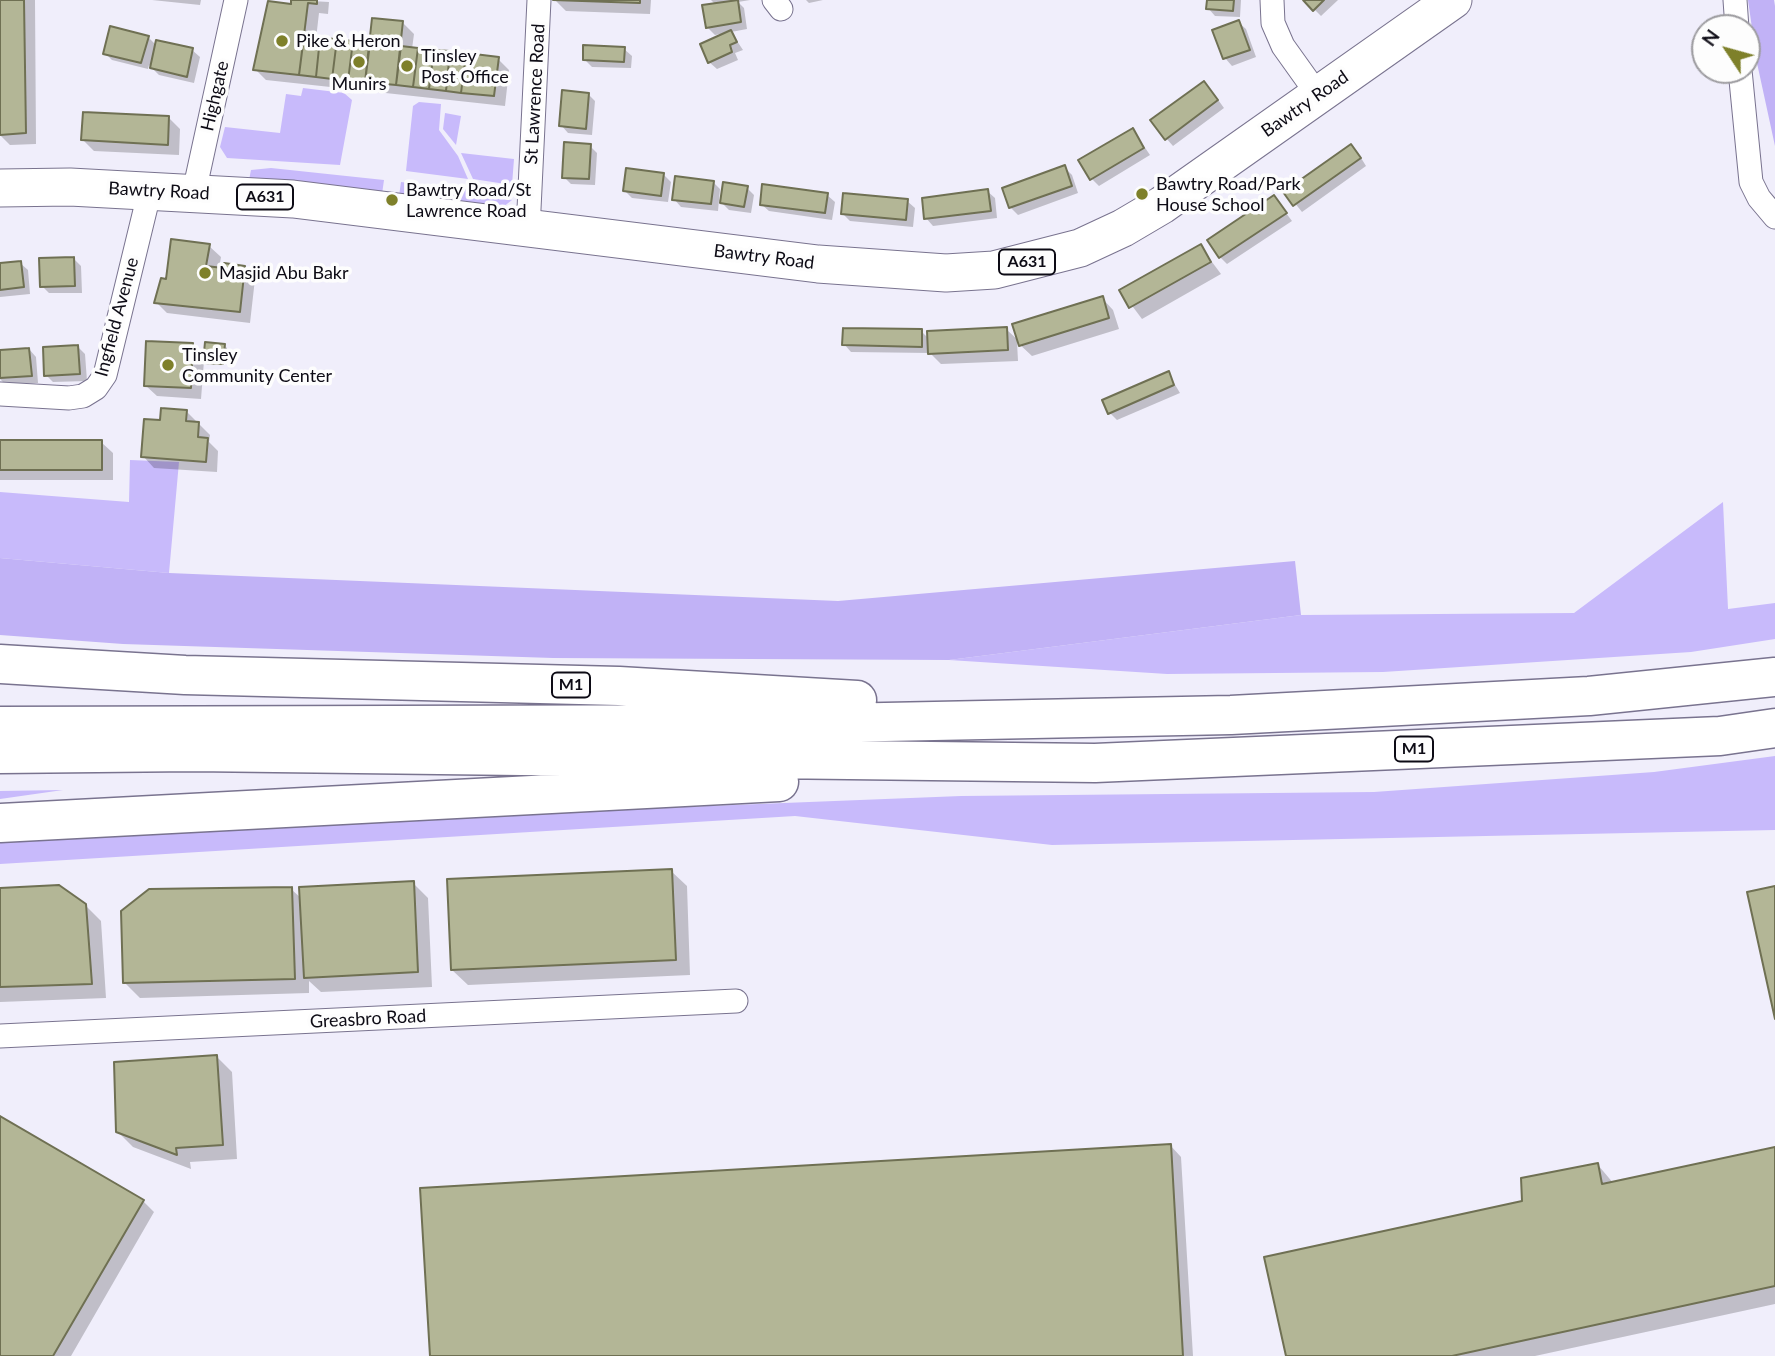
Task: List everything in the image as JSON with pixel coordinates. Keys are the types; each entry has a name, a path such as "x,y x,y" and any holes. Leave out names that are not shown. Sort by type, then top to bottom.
{"highway":[{"name":"M1","path":"0,664 185,675 620,686 1142,716"},
{"name":"M1","path":"0,726 772,724 1231,715 1589,696 1775,677"},
{"name":"M1","path":"0,754 193,752 1095,763 1706,737 1775,728"},
{"path":"0,822 912,776 1053,762"}],"main road":[{"name":"Bawtry Road","path":"0,188 150,190 293,199 528,230 895,271 946,273 994,270 1080,248 1123,228 1162,205 1453,0"}],"street":[{"name":"Highgate","path":"194,192 236,0"},
{"name":"St Lawrence Road","path":"528,230 539,0"},
{"path":"1272,0 1273,23 1283,46 1318,95"},
{"path":"1741,84 1751,182 1759,198 1775,217"},
{"name":"Ingfield Avenue","path":"0,394 69,398 83,396 96,388 105,375 150,190"},
{"name":"Greasbro Road","path":"0,1036 736,1001"}],"shaded area":[{"path":"1748,0 1774,0 1775,146 1761,81 1761,14 1750,14"},
{"path":"303,88 344,93 352,100 340,165 227,158 220,147 225,127 280,133 286,94 301,96"},
{"path":"419,102 441,104 439,130 458,156 468,179 406,171 413,106"},
{"path":"445,113 461,116 456,145 443,129"},
{"path":"461,153 514,159 512,185 473,179"},
{"path":"271,168 384,180 381,201 248,185 251,170"},
{"path":"401,182 486,191 512,200 498,211 398,203"},
{"path":"130,460 179,462 169,573 0,558 0,492 129,502"},
{"path":"1723,502 1728,609 1775,603 1775,639 1691,652 1383,672 1167,674 949,660 1301,615 1574,613"},
{"path":"0,558 169,573 838,601 1295,561 1301,615 949,660 553,658 123,644 0,635"},
{"path":"1775,756 1775,830 1052,845 795,816 0,864 0,840 152,828 961,796 1374,792 1654,772"},
{"path":"63,790 0,799 0,791"}],"building":[{"path":"0,0 24,0 26,133 0,135"},
{"name":"Pike & Heron","path":"291,0 317,0 317,4 308,3 299,75 253,70 268,1 291,4"},
{"path":"553,0 640,0 640,3"},
{"path":"738,0 741,22 706,28 702,5"},
{"path":"1207,0 1234,0 1233,11 1206,9"},
{"path":"1303,0 1324,0 1313,11"},
{"path":"372,18 403,21 396,85 365,82"},
{"path":"1239,20 1250,50 1223,59 1212,30"},
{"path":"110,26 149,36 141,63 103,54"},
{"path":"731,30 737,42 730,45 732,52 708,63 700,44"},
{"path":"304,36 320,38 316,77 299,75"},
{"path":"320,38 337,39 332,79 316,77"},
{"path":"337,39 353,41 348,81 332,79"},
{"path":"156,40 193,48 187,77 150,68"},
{"name":"Munirs","path":"353,41 370,43 365,82 348,81"},
{"path":"583,45 625,47 624,62 583,60"},
{"name":"Tinsley Post Office","path":"401,46 418,48 413,87 396,85"},
{"path":"418,48 434,50 429,89 413,87"},
{"path":"434,50 450,51 446,91 429,89"},
{"path":"450,51 466,53 461,93 446,91"},
{"path":"466,53 499,57 494,96 461,93"},
{"path":"1204,81 1218,100 1165,140 1150,120"},
{"path":"562,90 589,93 586,129 559,126"},
{"path":"83,112 169,116 168,145 81,140"},
{"path":"1133,128 1144,148 1090,180 1078,160"},
{"path":"564,142 591,144 589,179 562,178"},
{"path":"1351,144 1361,158 1293,206 1283,192"},
{"path":"1065,165 1072,186 1009,208 1002,188"},
{"path":"626,168 664,173 661,196 623,191"},
{"path":"675,176 714,181 711,204 672,200"},
{"path":"723,182 748,186 744,207 720,203"},
{"path":"762,184 828,193 825,213 760,205"},
{"path":"988,189 991,211 924,219 922,198"},
{"path":"843,193 908,199 906,220 841,214"},
{"path":"1274,195 1287,213 1219,258 1207,240"},
{"name":"Masjid Abu Bakr","path":"171,239 210,244 206,266 223,268 224,263 245,266 240,312 154,303 161,278 166,279"},
{"path":"1201,244 1211,262 1129,308 1119,290"},
{"path":"74,257 75,286 40,287 39,258"},
{"path":"21,261 24,287 0,290 0,263"},
{"path":"1103,296 1109,318 1019,346 1012,324"},
{"path":"1007,327 1008,350 928,354 927,331"},
{"path":"843,328 922,329 922,347 842,345"},
{"name":"Tinsley Community Center","path":"146,341 193,343 191,388 144,386"},
{"path":"205,342 225,344 223,364 203,363"},
{"path":"78,345 80,374 44,376 43,347"},
{"path":"29,348 32,376 0,378 0,350"},
{"path":"1169,371 1174,385 1108,414 1102,400"},
{"path":"161,408 187,410 186,421 199,422 198,437 208,438 206,462 141,457 144,419 160,420"},
{"path":"0,440 102,440 102,470 0,470"},
{"path":"672,869 676,960 451,970 447,879"},
{"path":"414,881 418,972 304,978 299,887"},
{"path":"59,885 86,904 92,984 0,987 0,888"},
{"path":"1775,886 1775,1019 1747,892"},
{"path":"292,887 295,979 123,983 121,911 149,889"},
{"path":"217,1055 223,1145 176,1148 177,1155 116,1132 114,1062"},
{"path":"0,1116 144,1200 53,1356 0,1356"},
{"path":"1171,1144 1183,1356 430,1356 420,1188"},
{"path":"1775,1147 1775,1286 1452,1356 1286,1356 1264,1257 1522,1201 1521,1178 1598,1163 1602,1184"}],"place":[{"name":"Pike & Heron","path":"282,41"},
{"name":"Munirs","path":"359,62"},
{"name":"Tinsley Post Office","path":"407,66"},
{"name":"Bawtry Road/Park House School","path":"1142,194"},
{"name":"Bawtry Road/St Lawrence Road","path":"392,200"},
{"name":"Masjid Abu Bakr","path":"205,273"},
{"name":"Tinsley Community Center","path":"168,365"}]}
